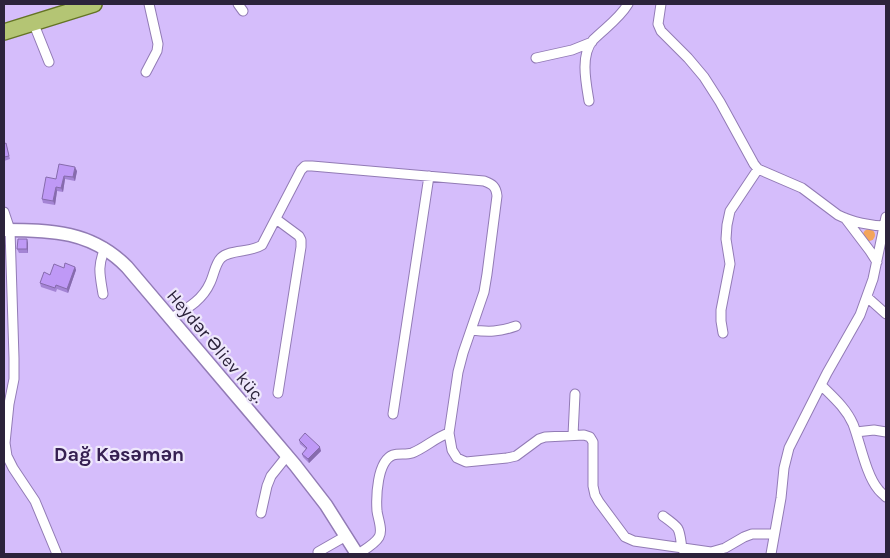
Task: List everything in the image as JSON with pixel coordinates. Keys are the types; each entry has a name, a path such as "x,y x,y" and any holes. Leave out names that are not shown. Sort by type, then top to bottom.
{"main road":[{"path":"4,32 94,4"},
{"name":"Heydər Əliev küç.","path":"7,230 62,233 88,240 117,256 288,456 326,505 358,554"}],"street":[{"path":"146,72 157,51 158,44 150,4"},
{"path":"536,58 572,50 592,42 615,20 628,4"},
{"path":"661,4 658,24 661,31 704,77 758,169 802,188 838,215 845,218 864,224 886,223 867,297 856,322 789,448 784,468 781,498 771,554"},
{"path":"33,22 49,62"},
{"path":"589,101 585,79 585,61 592,42"},
{"path":"170,320 204,295 222,256 256,249 262,245 301,170 305,166 429,176 484,182 493,185 497,190 497,196 488,274 458,372 449,433 452,450 457,458 466,462 508,458 516,456 539,439 545,437 584,435 590,437 594,442 593,486 599,502 625,537 653,550 682,549 711,552 725,548 752,534 774,534"},
{"path":"723,333 721,310 730,264 726,239 727,225 730,211 758,169"},
{"path":"393,414 429,176"},
{"path":"4,212 7,230 8,290 14,379 5,443 6,458 35,501 57,554"},
{"path":"845,218 877,262"},
{"path":"276,219 299,236 301,247 278,393"},
{"path":"103,294 99,266 105,248"},
{"path":"867,297 886,314"},
{"path":"471,330 503,331 516,326"},
{"path":"821,385 846,412 856,432 871,478 878,490 886,497"},
{"path":"573,435 575,394"},
{"path":"856,432 874,430 886,432"},
{"path":"358,554 377,540 380,535 377,511 377,486 384,464 392,455 413,452 449,433"},
{"path":"261,513 271,476 288,456"},
{"path":"663,516 677,526 680,531 682,549"},
{"path":"318,552 346,536"}],"shaded area":[{"path":"867,229 871,229 875,235 871,241 867,241 863,237 863,233"}],"building":[{"path":"6,143 9,156 4,157 4,144"},
{"path":"59,164 75,167 73,177 64,176 61,188 56,187 53,201 42,199 46,177 56,179"},
{"path":"18,239 27,239 27,249 17,249"},
{"path":"65,263 75,267 67,289 56,285 55,288 40,283 44,272 50,275 54,264 64,268"},
{"path":"305,433 320,447 308,459 302,454 307,448 299,440"}],"district":[{"name":"Dağ Kəsəmən","path":"119,454"}]}
